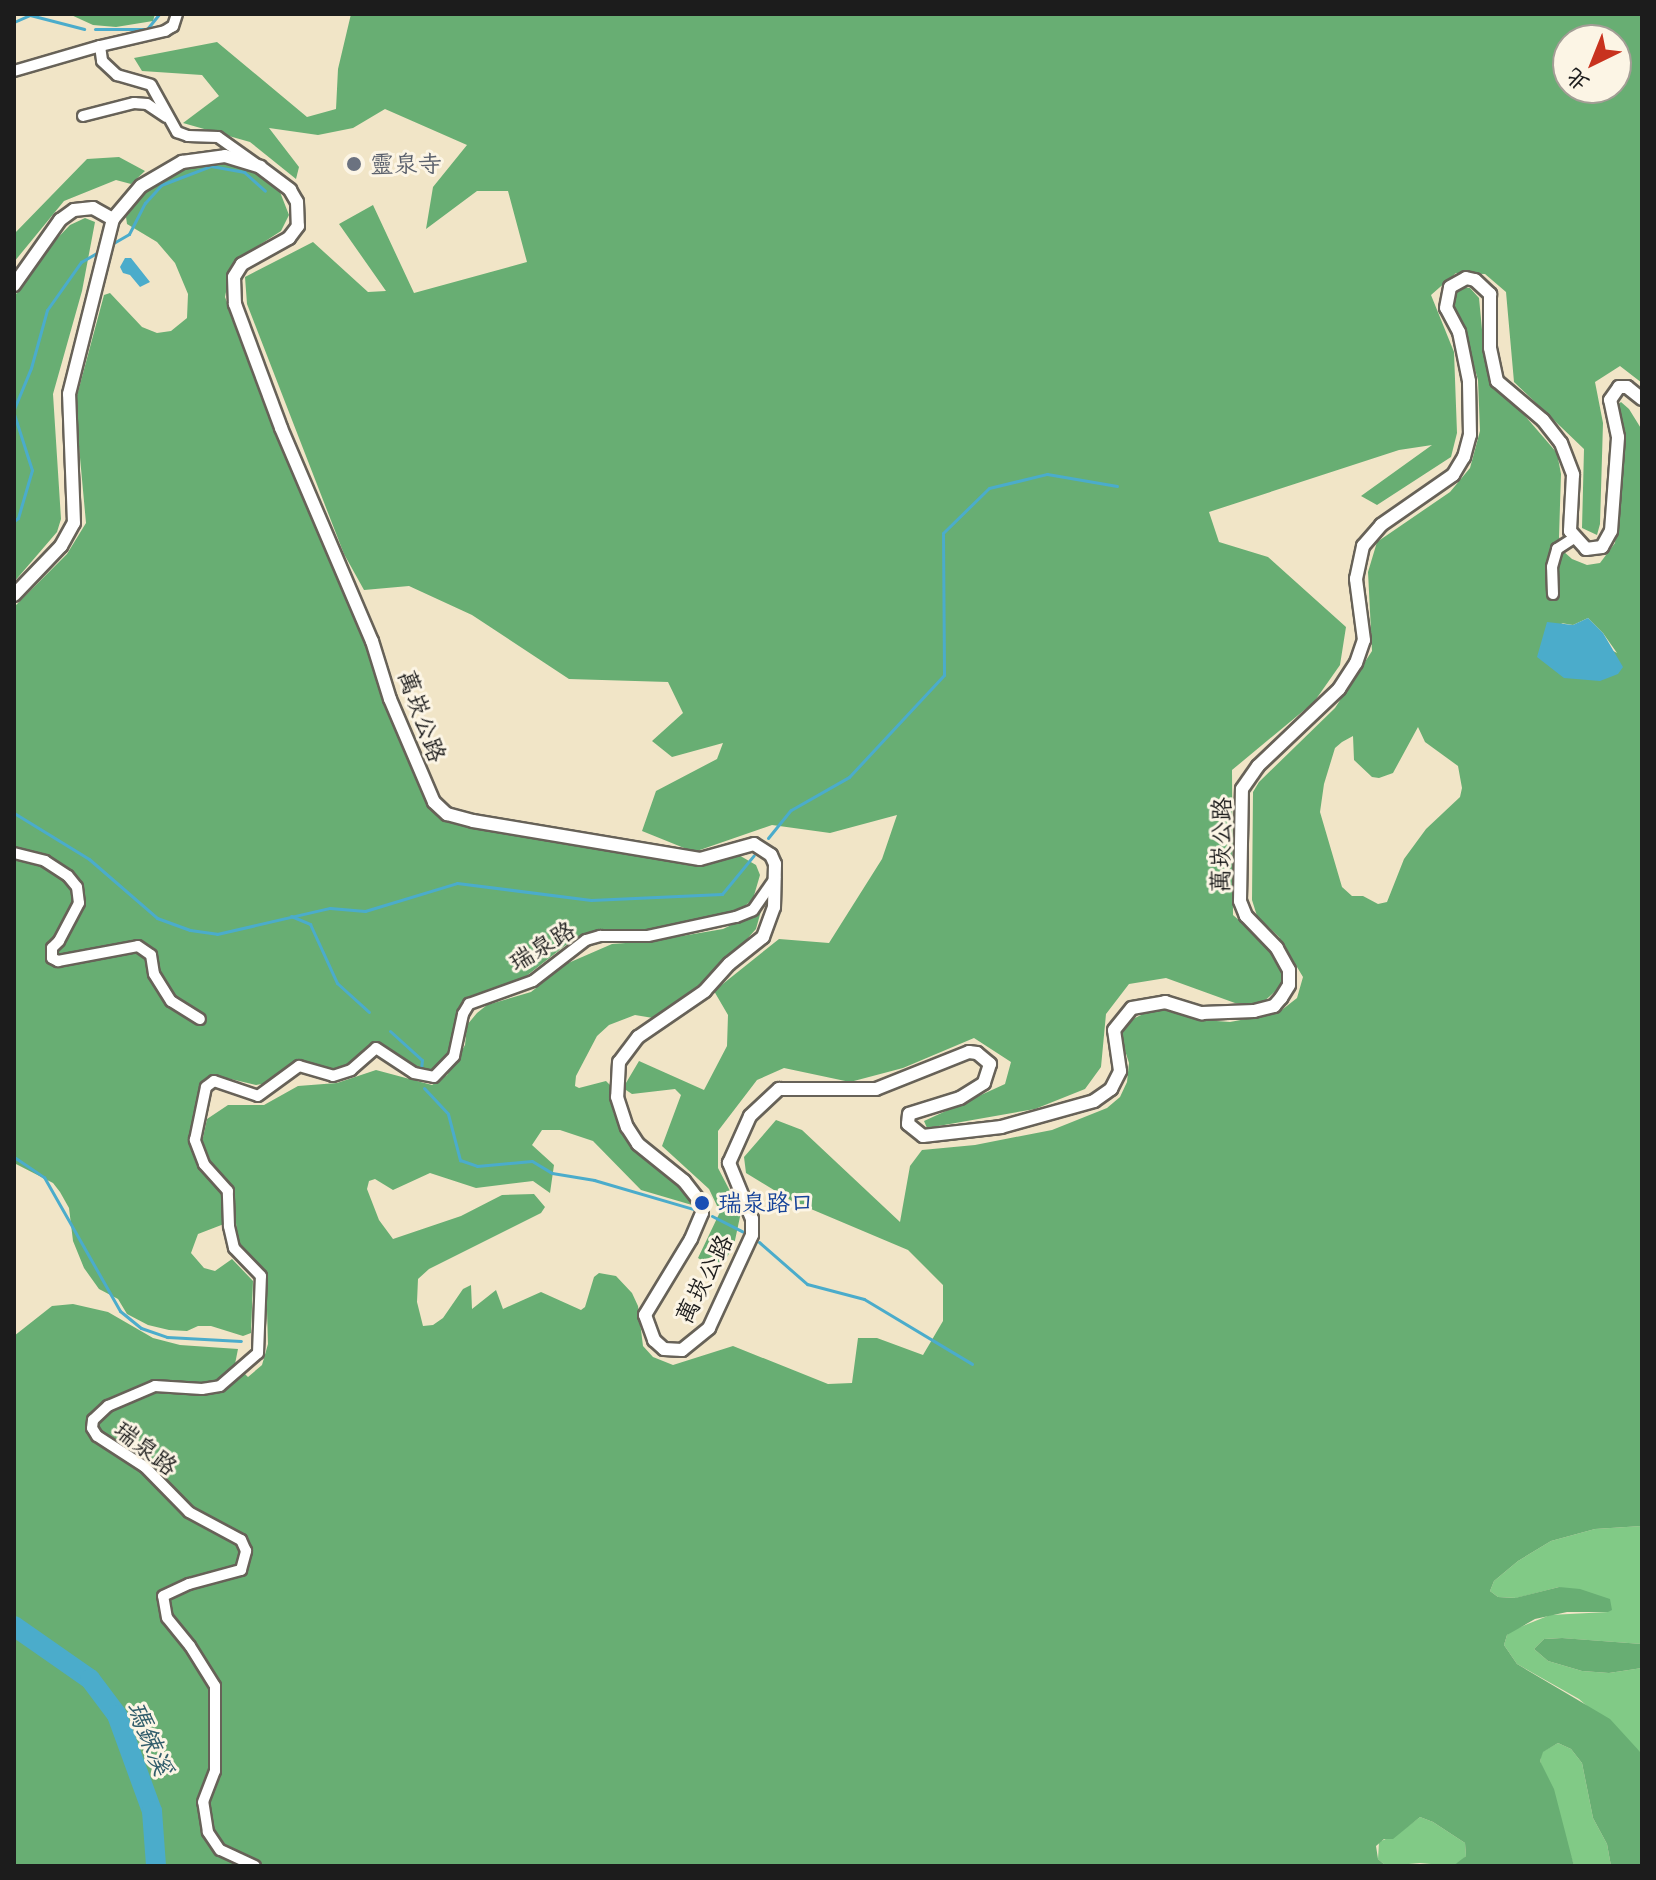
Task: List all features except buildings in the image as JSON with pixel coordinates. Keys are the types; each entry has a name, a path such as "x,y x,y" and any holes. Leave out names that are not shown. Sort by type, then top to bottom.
{"street":[{"path":"14,71 165,31 173,26 177,14"},
{"path":"100,46 102,61 117,75 151,85 177,132 188,136 218,137 260,167"},
{"path":"83,116 134,103 147,104 168,119"},
{"name":"萬崁公路","path":"14,595 61,546 74,523 69,394 113,219 141,186 166,167 225,156 260,167 290,190 297,202 298,226 289,238 242,264 234,277 235,304 281,428 372,641 390,699 434,802 447,814 473,821 700,859 754,844 771,855 775,878 774,907 763,937 729,964 705,991 638,1037 619,1062 617,1097 627,1127 638,1144 684,1181 702,1204 702,1213 691,1239 645,1315 654,1340 672,1351 689,1348 709,1328 752,1235 752,1219 729,1163 750,1116 779,1089 876,1089 969,1052 977,1053 990,1064 984,1083 960,1098 909,1114 908,1124 923,1136 1001,1127 1094,1101 1111,1089 1120,1071 1114,1030 1132,1008 1165,1002 1202,1013 1254,1011 1274,1006 1281,998 1289,985 1289,970 1277,948 1246,916 1240,901 1242,789 1258,766 1339,689 1356,663 1364,640 1356,579 1363,546 1381,525 1447,481 1464,457 1470,435 1469,381 1464,348 1446,308 1445,297 1458,281 1475,280 1485,286 1490,294 1490,348 1497,381 1543,420 1567,455 1573,475 1570,531 1574,538"},
{"path":"14,285 60,220 74,210 93,208 113,219"},
{"path":"1553,594 1552,567 1557,549 1574,538 1594,551 1609,538 1618,437 1610,400 1619,387 1627,387 1642,399"},
{"path":"14,853 45,861 68,876 77,887 79,903 59,941 52,948 52,958 58,961 138,946 151,955 154,974 171,1001 200,1019"},
{"name":"瑞泉路","path":"255,1866 220,1850 208,1832 203,1802 215,1771 215,1686 190,1646 167,1618 163,1596 189,1584 241,1570 246,1551 241,1540 189,1512 145,1467 97,1436 92,1428 93,1420 108,1406 155,1386 202,1389 220,1386 258,1353 261,1276 234,1248 229,1226 228,1191 204,1164 195,1140 206,1087 214,1081 258,1096 299,1066 333,1076 351,1070 376,1048 414,1073 434,1077 454,1056 463,1014 469,1004 533,981 586,940 600,936 648,936 744,914 753,910 775,878"}],"green space":[{"path":"69,14 155,14 153,21 116,27 93,25"},
{"path":"351,14 1642,14 1642,383 1620,366 1595,382 1603,423 1600,524 1597,535 1582,528 1584,449 1514,382 1506,292 1485,274 1456,273 1431,295 1454,352 1457,433 1451,457 1377,505 1361,496 1432,445 1399,450 1209,512 1219,542 1268,557 1346,627 1340,665 1314,702 1232,770 1233,915 1287,962 1287,981 1261,1004 1235,1003 1166,978 1129,984 1106,1014 1101,1067 1085,1089 1035,1109 927,1128 924,1121 1005,1084 1011,1062 974,1038 903,1068 850,1082 784,1068 757,1080 718,1131 718,1168 741,1212 734,1245 719,1271 698,1258 720,1212 709,1189 662,1146 681,1095 675,1089 632,1094 623,1088 639,1061 704,1090 727,1046 728,1015 714,991 779,939 829,943 882,859 897,815 830,833 772,825 694,852 642,831 656,791 717,759 723,743 672,757 652,741 683,713 668,682 569,679 472,615 409,586 364,590 344,554 247,304 245,277 313,242 368,292 386,291 339,224 373,205 414,293 527,262 508,191 477,191 426,229 433,187 467,145 385,109 353,128 318,135 269,128 299,167 296,179 250,142 183,123 219,96 202,75 142,71 134,58 217,42 307,117 336,109 338,69"},
{"path":"119,157 145,171 131,184 116,180 64,201 14,262 14,234 87,159"},
{"path":"216,161 245,166 264,177 280,192 289,215 281,231 238,259 230,272 225,297 280,443 367,642 397,733 427,802 443,818 455,824 691,864 707,864 737,854 756,865 760,875 753,899 739,911 652,930 589,933 575,938 525,977 472,998 460,1008 450,1054 433,1072 417,1071 375,1045 345,1066 330,1069 299,1061 267,1083 256,1085 218,1076 204,1081 199,1087 190,1142 200,1164 225,1193 224,1224 198,1234 191,1253 204,1268 215,1271 232,1259 253,1281 251,1333 243,1336 211,1326 198,1326 187,1331 169,1330 148,1325 127,1314 118,1299 99,1289 84,1268 73,1241 69,1208 60,1192 53,1183 14,1163 14,607 67,554 86,523 75,403 104,295 110,293 142,327 157,333 171,331 187,318 188,294 175,263 157,242 127,224 126,217 153,183 198,164"},
{"path":"85,218 95,222 82,291 53,394 61,519 57,532 14,582 14,297 47,249 70,225"},
{"path":"1461,287 1470,288 1479,298 1483,340 1493,379 1557,453 1561,474 1559,537 1563,551 1572,559 1587,565 1600,563 1615,543 1619,490 1616,406 1621,402 1629,409 1642,430 1642,1526 1595,1529 1551,1541 1518,1561 1494,1581 1490,1591 1498,1597 1515,1598 1559,1587 1580,1589 1610,1599 1612,1610 1608,1612 1567,1612 1535,1619 1507,1635 1504,1645 1517,1664 1610,1719 1642,1754 1642,1866 1611,1866 1607,1844 1593,1818 1582,1763 1571,1749 1558,1743 1543,1752 1540,1761 1554,1789 1574,1866 1453,1866 1466,1856 1465,1843 1420,1817 1393,1839 1384,1839 1376,1846 1378,1859 1386,1866 14,1866 14,1336 52,1306 73,1304 108,1312 153,1338 180,1345 238,1349 235,1364 248,1377 262,1365 268,1344 266,1275 250,1261 238,1241 232,1187 214,1168 202,1142 207,1119 228,1105 264,1105 298,1086 337,1083 376,1070 432,1085 447,1075 465,1045 467,1025 487,1005 531,992 566,964 612,944 653,941 723,929 761,911 756,929 702,989 659,1019 635,1015 609,1025 597,1036 576,1076 575,1086 579,1088 606,1081 612,1087 613,1112 623,1130 696,1199 692,1205 641,1190 593,1141 560,1130 542,1130 532,1145 554,1165 550,1193 533,1181 476,1188 430,1173 393,1190 375,1179 369,1181 367,1189 379,1220 393,1239 461,1216 502,1195 534,1194 545,1207 541,1213 429,1269 418,1279 417,1302 423,1326 433,1325 443,1318 463,1289 471,1285 472,1309 496,1290 503,1309 541,1292 581,1310 585,1307 594,1277 599,1273 616,1276 632,1293 638,1306 643,1346 653,1357 673,1365 733,1346 828,1384 852,1383 858,1338 877,1338 923,1355 943,1321 943,1285 908,1250 792,1201 746,1173 744,1157 776,1120 802,1130 900,1222 910,1166 922,1150 975,1145 1052,1130 1107,1108 1120,1097 1127,1082 1129,1063 1121,1038 1125,1026 1135,1018 1151,1010 1230,1022 1278,1013 1297,998 1303,977 1279,937 1257,916 1252,900 1253,792 1259,782 1335,708 1372,651 1368,572 1377,542 1450,492 1470,468 1480,431 1478,380 1466,338 1449,302 1453,292","holes":["1588,618 1603,633 1617,653 1561,623 1573,625","1418,727 1425,742 1458,766 1462,788 1460,797 1426,829 1404,859 1387,902 1378,904 1363,896 1352,896 1342,887 1320,812 1324,784 1335,748 1342,742 1353,736 1354,760 1372,777 1379,778 1393,773"]},
{"path":"1642,1526 1642,1644 1561,1638 1544,1639 1534,1649 1548,1661 1582,1671 1609,1673 1642,1668 1642,1754 1579,1699 1517,1664 1504,1645 1507,1635 1513,1630 1550,1615 1608,1612 1559,1587 1516,1598 1498,1597 1490,1591 1494,1581 1518,1561 1551,1541 1595,1529"},
{"path":"1544,1639 1642,1644 1642,1668 1609,1673 1582,1671 1548,1661 1534,1649"},
{"path":"1558,1743 1571,1749 1582,1763 1593,1818 1607,1844 1611,1866 1574,1866 1540,1761 1542,1752"},
{"path":"1420,1817 1465,1843 1466,1856 1453,1866 1420,1863 1386,1866 1378,1859 1379,1842 1399,1833"}],"water":[{"path":"125,258 131,258 150,282 140,287 130,275 123,273 120,267"},
{"path":"1588,618 1603,633 1623,667 1618,674 1600,681 1564,678 1537,657 1547,622 1573,625"}],"waterway":[{"path":"95,29 147,29 159,14"},
{"path":"14,22 30,15 84,29"},
{"path":"110,245 129,234 145,203 161,185 211,166 244,172 265,191"},
{"path":"14,409 31,368 47,310 81,262 100,251"},
{"path":"14,414 32,470 18,518 14,521"},
{"path":"768,838 791,810 849,777 944,675 943,533 989,488 1047,474 1117,486"},
{"path":"14,813 89,859 157,918 190,930 217,934 330,908 365,911 457,883 591,900 722,894 754,855"},
{"path":"291,916 310,924 337,983 369,1012"},
{"path":"390,1031 422,1060 421,1069"},
{"path":"424,1088 448,1114 460,1160 477,1166 532,1161 552,1173 594,1180 693,1209"},
{"path":"14,1157 44,1177 120,1311 141,1328 167,1337 241,1341"},
{"path":"712,1216 742,1231"},
{"path":"759,1242 807,1284 864,1299 972,1364"},
{"name":"瑪鋉溪","path":"14,1626 90,1679 117,1715 152,1811 156,1866"}],"place":[{"name":"靈泉寺","path":"354,164"},
{"name":"瑞泉路口","path":"702,1203"}]}
